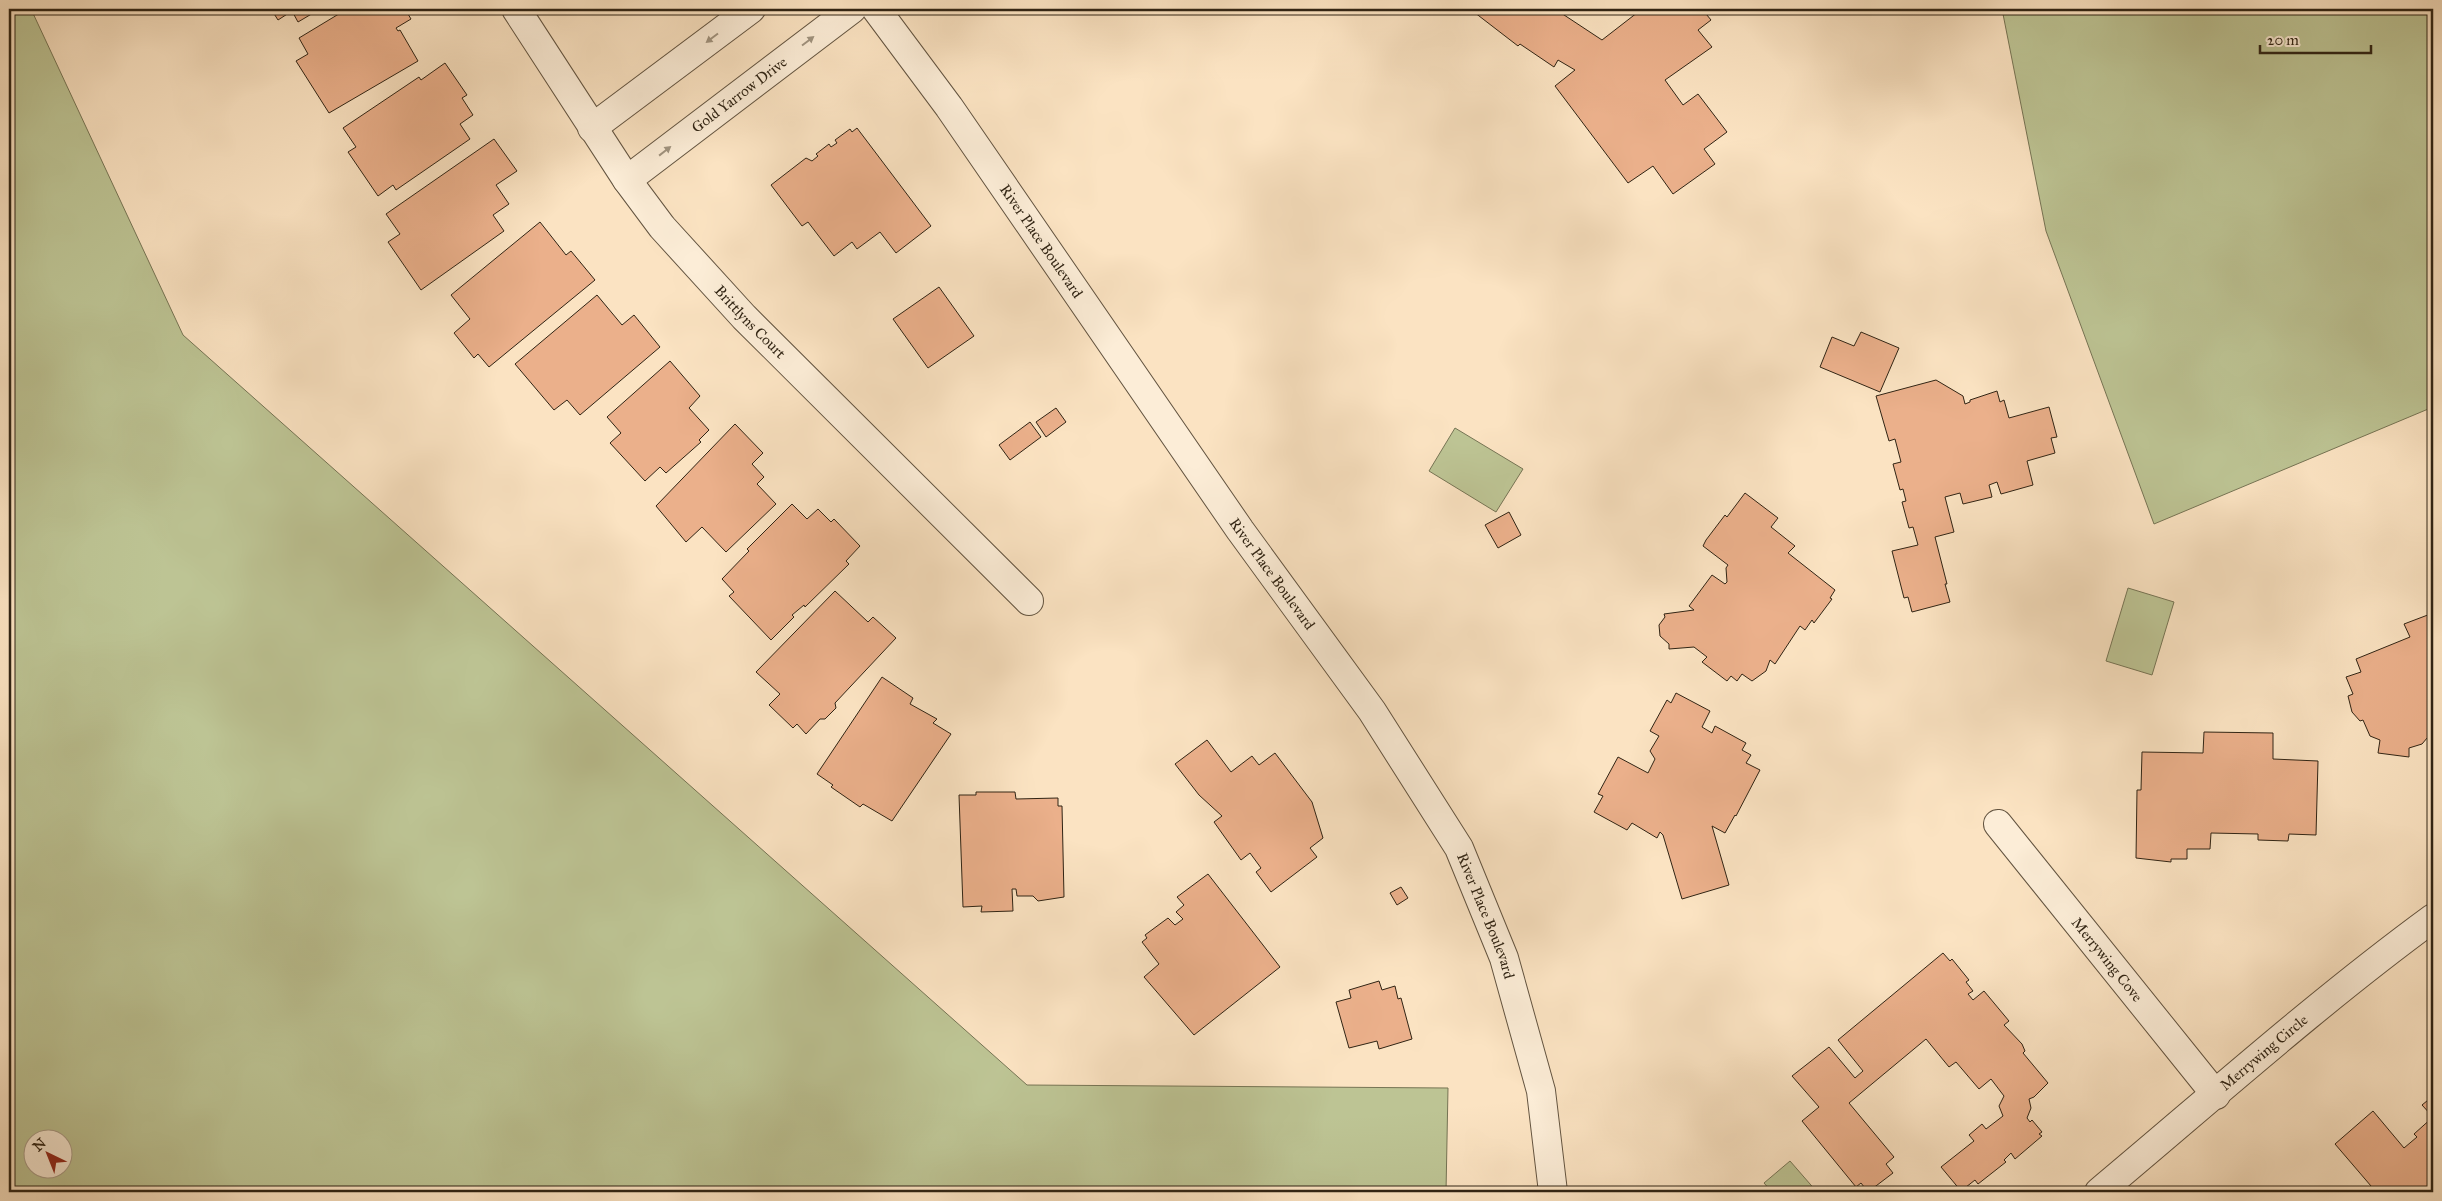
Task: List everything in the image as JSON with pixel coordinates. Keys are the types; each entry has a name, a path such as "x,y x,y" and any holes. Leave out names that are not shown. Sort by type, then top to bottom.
{"street":[{"name":"Brittlyns Court","path":"516,9 592,128 662,227 744,317 1029,601"},
{"path":"592,128 751,9"},
{"name":"Gold Yarrow Drive","path":"627,180 852,9"},
{"name":"River Place Boulevard","path":"876,9 949,107 1240,530 1372,712 1459,848 1504,958 1541,1091 1553,1192"},
{"name":"Merrywing Cove","path":"1998,824 2216,1094"},
{"name":"Merrywing Circle","path":"2099,1192 2305,1017 2378,958 2433,918"}],"green space":[{"path":"9,9 31,9 183,335 1027,1085 1448,1088 1446,1192 9,1192"},
{"path":"2002,9 2433,9 2433,407 2154,524 2046,231"},
{"path":"1455,428 1523,469 1496,512 1429,471"},
{"path":"2128,588 2174,602 2152,675 2106,661"},
{"path":"1790,1161 1817,1192 1772,1192 1764,1183"}],"building":[{"path":"271,9 320,9 298,22 292,11 278,20"},
{"path":"347,9 405,9 411,19 396,28 398,31 400,30 418,61 329,113 296,61 308,54 299,38"},
{"path":"1470,9 1555,9 1602,40 1642,9 1702,9 1711,20 1698,30 1712,47 1665,80 1683,105 1698,94 1727,132 1704,149 1715,164 1673,194 1653,166 1628,183 1555,86 1575,70 1558,60 1554,67 1520,44 1518,46"},
{"path":"445,63 467,95 462,98 473,115 460,124 470,139 396,190 393,185 378,196 348,152 356,147 343,128 419,77 421,80"},
{"path":"857,128 931,226 896,253 880,232 857,249 852,242 834,256 808,222 802,226 771,185 806,158 812,161 818,156 816,154 829,144 831,147 837,143 835,140 850,129 852,132"},
{"path":"494,139 517,171 496,185 509,204 493,215 504,231 421,290 388,242 400,234 386,214"},
{"path":"540,222 566,255 571,251 595,280 489,367 478,354 474,358 454,333 470,319 451,295"},
{"path":"939,287 974,336 928,368 893,319"},
{"path":"597,295 622,325 634,315 660,347 580,415 567,400 554,410 515,364"},
{"path":"1861,332 1899,348 1880,392 1820,367 1832,337 1854,346"},
{"path":"670,361 700,396 689,408 709,430 699,440 701,442 666,473 660,467 645,481 610,443 621,433 607,417"},
{"path":"1936,380 1963,396 1965,404 1970,402 1970,400 1997,391 2000,402 2004,400 2009,418 2049,407 2057,437 2051,438 2055,453 2027,461 2033,485 2001,494 1997,482 1989,485 1992,497 1963,504 1960,493 1945,497 1954,532 1935,537 1950,602 1912,612 1908,597 1904,598 1892,551 1918,545 1913,527 1909,528 1902,502 1906,501 1903,489 1900,490 1893,464 1901,462 1895,439 1889,441 1876,396"},
{"path":"1056,408 1066,422 1046,437 1036,422"},
{"path":"1030,422 1041,437 1010,460 999,445"},
{"path":"735,424 763,453 752,464 764,477 757,484 776,504 726,552 702,527 686,542 656,506"},
{"path":"1745,493 1778,518 1771,527 1795,546 1788,553 1835,590 1830,598 1832,599 1814,623 1812,620 1805,630 1800,626 1775,664 1770,660 1766,671 1752,681 1742,674 1737,681 1731,676 1727,681 1702,662 1707,657 1694,647 1669,649 1669,644 1660,636 1659,625 1665,617 1664,614 1694,610 1689,606 1712,575 1725,584 1727,582 1726,568 1728,565 1703,546 1725,515 1727,517"},
{"path":"792,504 807,519 818,509 831,522 834,519 860,546 846,561 849,564 805,607 804,605 792,615 794,617 771,640 729,596 734,592 722,579 749,551 747,549"},
{"path":"1509,512 1521,535 1498,548 1485,525"},
{"path":"835,591 868,622 873,617 896,638 835,703 836,708 825,719 820,719 806,734 797,724 793,728 769,705 780,694 756,672"},
{"path":"2433,613 2433,731 2422,744 2409,748 2409,757 2378,753 2380,740 2370,736 2363,720 2360,721 2352,712 2348,696 2353,694 2346,677 2361,672 2356,659 2410,637 2404,624"},
{"path":"882,677 913,698 910,704 937,719 933,723 951,734 892,821 863,804 860,807 831,787 833,785 817,774"},
{"path":"1676,693 1710,711 1702,727 1712,733 1715,726 1746,743 1742,750 1751,755 1746,763 1760,770 1725,833 1712,826 1729,885 1682,899 1663,835 1660,832 1657,838 1632,823 1627,830 1594,812 1603,796 1598,794 1618,757 1648,773 1655,759 1650,751 1659,736 1650,731 1667,700 1671,703"},
{"path":"2204,732 2273,733 2273,759 2318,761 2316,835 2289,834 2288,841 2258,840 2258,834 2211,833 2210,849 2187,849 2187,859 2171,859 2171,862 2136,858 2137,790 2141,790 2142,752 2203,753"},
{"path":"1207,740 1231,772 1252,756 1259,765 1275,753 1312,802 1323,838 1310,848 1317,857 1271,892 1256,872 1261,868 1250,853 1241,860 1214,822 1222,816 1199,795 1175,764"},
{"path":"976,792 1015,792 1016,799 1058,798 1058,806 1062,806 1064,897 1038,901 1033,896 1017,896 1016,889 1012,889 1013,911 981,912 982,906 963,907 959,795 976,795"},
{"path":"1208,874 1280,967 1194,1035 1144,977 1159,964 1142,942 1147,938 1145,935 1168,918 1175,925 1183,919 1176,912 1184,905 1177,897"},
{"path":"1401,887 1408,898 1397,905 1390,893"},
{"path":"1943,953 1950,961 1952,959 1969,980 1966,982 1973,991 1968,994 1973,1000 1984,991 2009,1021 2004,1025 2022,1044 2025,1051 2023,1053 2048,1083 2034,1097 2029,1099 2031,1108 2027,1118 2030,1122 2032,1120 2042,1132 2039,1134 2042,1136 2015,1159 2011,1153 2004,1160 2006,1162 1978,1184 1975,1180 1961,1191 1941,1167 1974,1141 1969,1135 1982,1124 1986,1129 2003,1116 1999,1106 2004,1096 1991,1079 1979,1089 1956,1062 1949,1067 1926,1039 1849,1103 1894,1157 1886,1164 1893,1173 1868,1192 1861,1183 1856,1187 1802,1121 1819,1107 1792,1076 1829,1047 1855,1078 1863,1071 1838,1040"},
{"path":"1379,981 1382,990 1395,986 1398,999 1401,998 1412,1039 1379,1049 1377,1041 1349,1048 1336,1002 1351,998 1349,990"},
{"path":"2433,1096 2433,1117 2422,1105"},
{"path":"2373,1111 2404,1148 2417,1137 2414,1134 2433,1117 2433,1192 2364,1192 2371,1186 2335,1144"}]}
